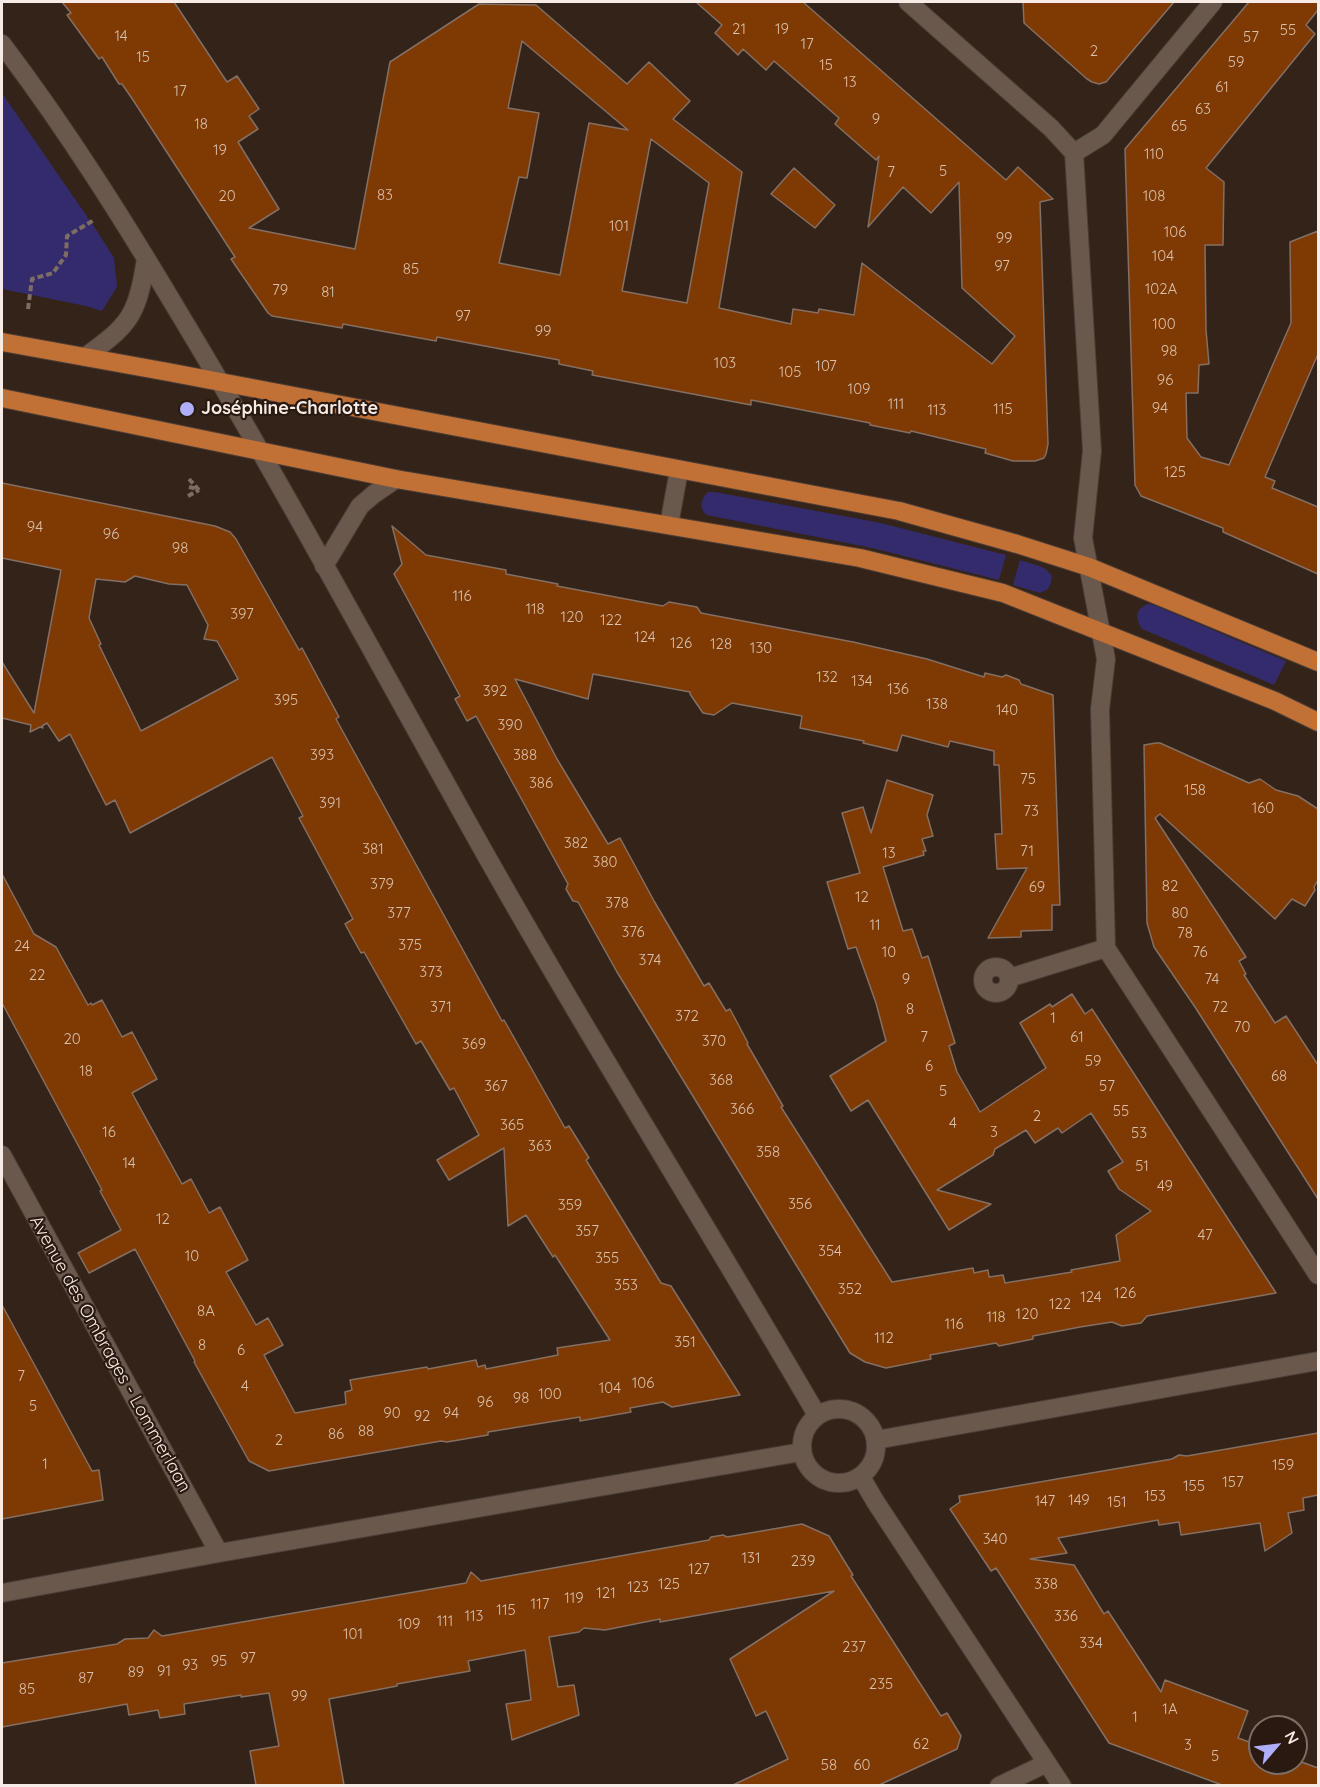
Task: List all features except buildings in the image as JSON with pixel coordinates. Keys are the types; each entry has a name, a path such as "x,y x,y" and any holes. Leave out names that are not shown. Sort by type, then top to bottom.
{"main road":[{"path":"2,342 899,511 1089,567 1318,662"},
{"path":"2,398 396,479 860,558 1003,593 1275,701 1318,722"}],"street":[{"path":"908,2 1051,128 1074,153 1092,451 1083,538 1106,659 1100,709 1106,948 1318,1275"},
{"path":"1074,153 1103,135 1213,2"},
{"path":"2,44 32,84 109,198 221,382 510,899 818,1415"},
{"path":"85,357 122,327 133,311 146,259"},
{"path":"669,525 679,470"},
{"path":"324,566 360,506 396,479"},
{"path":"1010,978 1106,948"},
{"name":"Avenue des Ombrages - Lommerlaan","path":"2,1155 219,1553"},
{"path":"876,1440 1318,1361"},
{"path":"843,1409 854,1412 872,1428 876,1440 875,1456 867,1471 851,1482 840,1484 819,1478 811,1471 801,1452 804,1430 810,1421 830,1410 843,1409"},
{"path":"2,1593 801,1452"},
{"path":"861,1477 875,1502 1062,1785"},
{"path":"999,1785 1047,1763"}],"path":[{"path":"27,309 32,279 53,273 66,255 67,236 95,219"},
{"path":"189,479 199,490"},
{"path":"189,487 199,490"},
{"path":"188,496 199,490"}],"shaded area":[{"path":"2,93 114,258 117,287 102,311 2,289"},
{"path":"708,492 881,523 1006,555 999,580 872,548 707,515 702,509 702,503"},
{"path":"1020,560 1049,572 1052,576 1048,589 1040,593 1013,585"},
{"path":"1148,604 1286,661 1274,685 1142,629 1138,621 1138,614 1141,608"}],"place":[{"name":"Joséphine-Charlotte","path":"187,409"}]}
